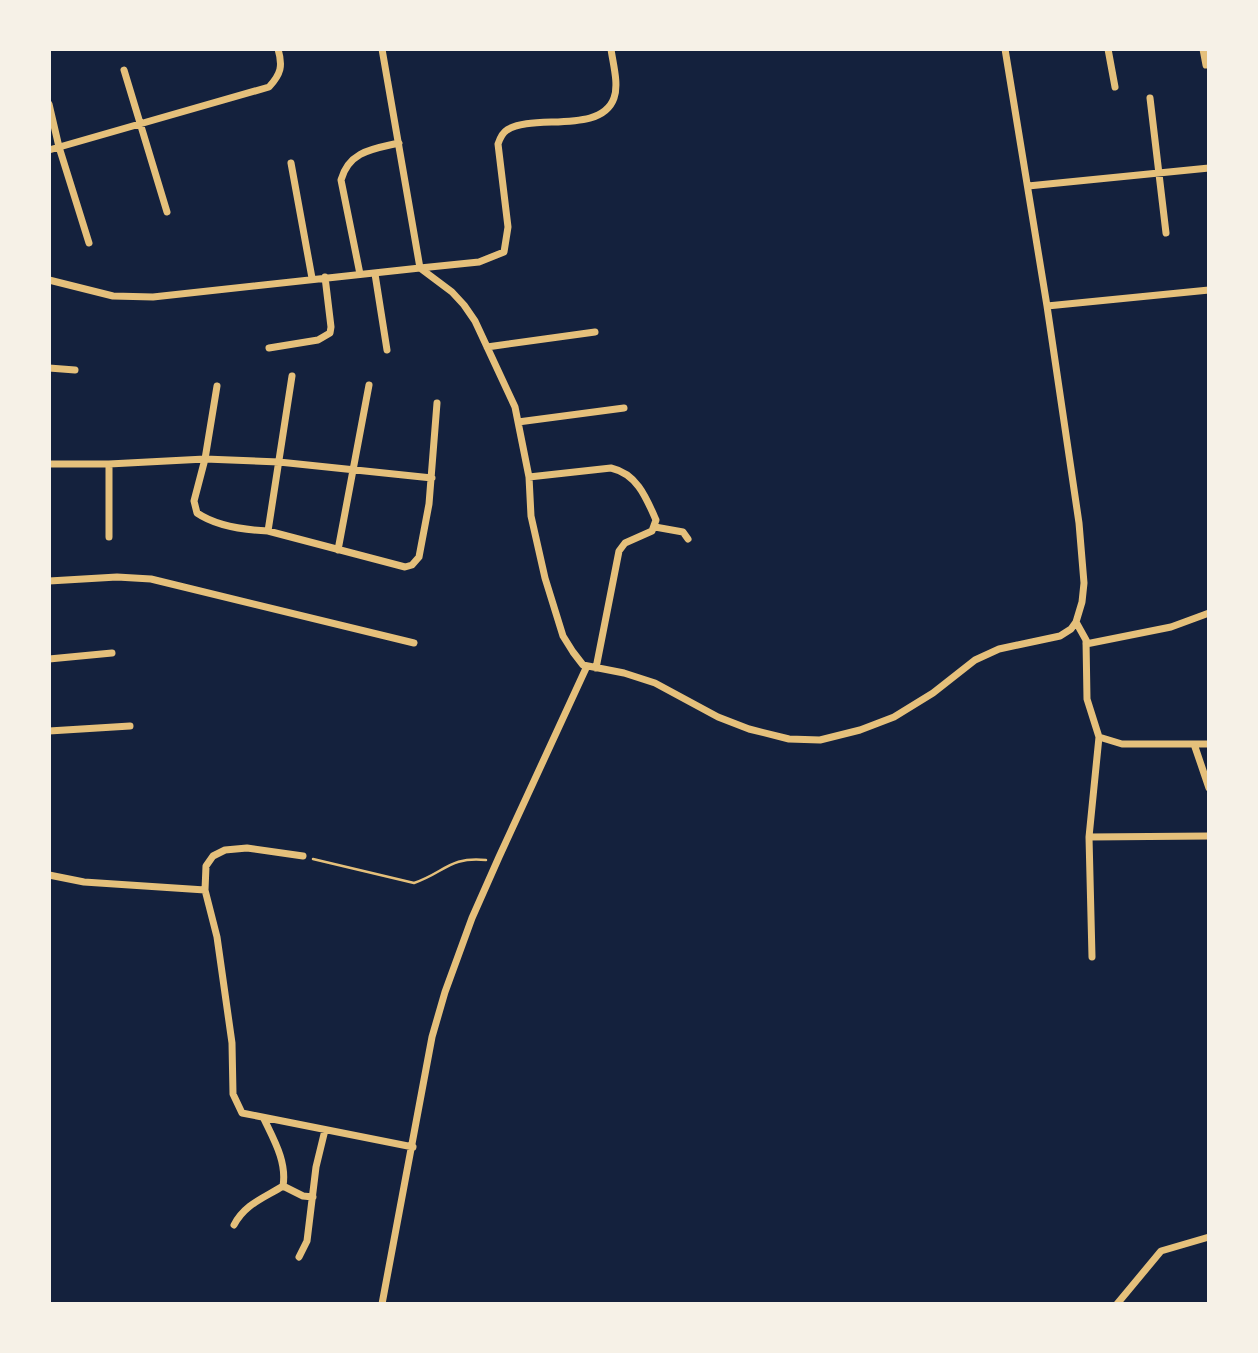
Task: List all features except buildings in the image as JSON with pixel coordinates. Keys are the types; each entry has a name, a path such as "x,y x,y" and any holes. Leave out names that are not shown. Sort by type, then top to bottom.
{"street":[{"path":"49,150 269,87 279,75 282,61 278,49"},
{"path":"382,49 420,268 452,292 464,306 515,407 529,477 531,516 545,578 564,636 573,652 583,665 624,673 655,683 718,718 789,739 820,740 860,730 894,717 933,693 975,660 999,649 1060,636 1076,622 1082,603 1083,558 1047,306 1005,49"},
{"path":"49,280 113,296 153,298 312,278 479,262 504,253 508,227 498,144 503,132 520,125 578,121 601,113 615,96 611,49"},
{"path":"1108,49 1115,87"},
{"path":"1203,49 1206,65"},
{"path":"124,70 167,212"},
{"path":"1150,98 1166,233"},
{"path":"49,104 59,147 89,243"},
{"path":"360,274 341,180 350,160 358,154 399,143"},
{"path":"290,163 312,278"},
{"path":"1028,186 1209,168"},
{"path":"375,274 387,350"},
{"path":"269,348 318,340 330,333 325,277"},
{"path":"1047,306 1209,290"},
{"path":"487,347 595,332"},
{"path":"49,368 75,370"},
{"path":"268,531 292,376"},
{"path":"217,386 205,459 194,500 197,513 204,518 252,530 268,531 405,567 412,565 419,557 432,478 437,403"},
{"path":"338,550 369,386"},
{"path":"518,422 624,408"},
{"path":"49,464 205,459 279,462 432,478"},
{"path":"109,464 109,537"},
{"path":"529,477 611,468 622,471 633,479 656,520 652,531 625,542 619,551 596,668"},
{"path":"655,527 682,532 688,539"},
{"path":"49,581 117,577 151,579 414,643"},
{"path":"1086,644 1171,627 1209,613"},
{"path":"1076,622 1086,644 1087,699 1099,737 1089,837 1092,957"},
{"path":"49,659 113,653"},
{"path":"382,1304 432,1037 445,992 472,918 587,666"},
{"path":"49,731 130,726"},
{"path":"1099,737 1122,744 1209,744"},
{"path":"1195,744 1209,788"},
{"path":"1089,837 1209,836"},
{"path":"303,856 247,848 225,850 213,856 206,866 205,890 217,937 230,1030 233,1094 242,1114 413,1147"},
{"path":"49,875 84,882 205,890"},
{"path":"264,1119 276,1144 285,1174 284,1186"},
{"path":"299,1257 307,1241 316,1167 325,1130"},
{"path":"284,1186 303,1196 313,1197"},
{"path":"234,1225 241,1212 255,1201 284,1186"},
{"path":"1117,1304 1161,1251 1209,1237"}],"path":[{"path":"303,856 414,883 466,858 497,862"}]}
